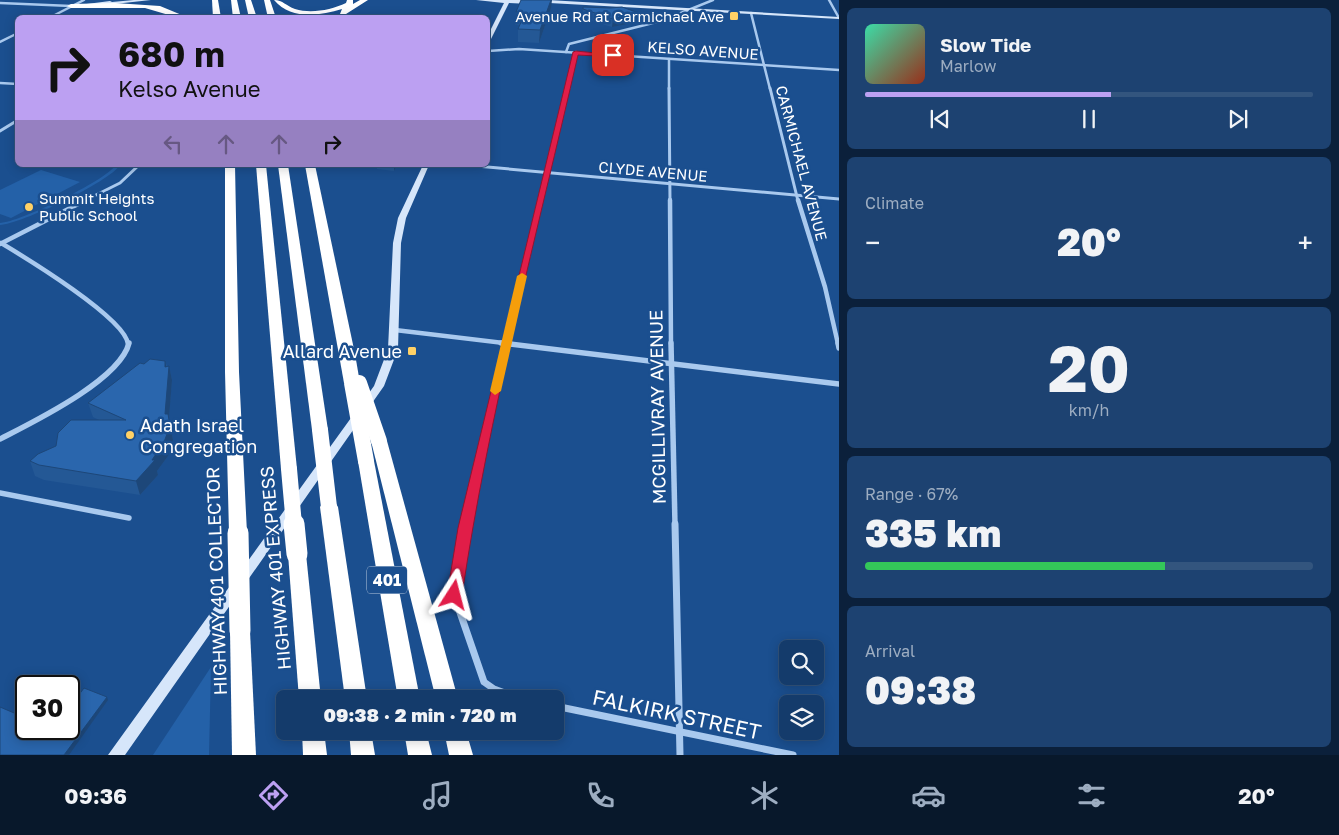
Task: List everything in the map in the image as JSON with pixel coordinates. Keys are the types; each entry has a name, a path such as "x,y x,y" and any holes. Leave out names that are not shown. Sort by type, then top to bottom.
{"highway":[{"path":"215,0 217,15"},
{"path":"234,0 236,15"},
{"path":"248,0 252,15"},
{"path":"267,0 271,15"},
{"path":"277,0 288,9 320,12 344,7 349,4 350,0"},
{"path":"338,15 364,0"},
{"path":"71,6 145,7 182,15"},
{"name":"HIGHWAY 401 COLLECTOR","path":"230,167 232,372 244,755"},
{"name":"HIGHWAY 401 EXPRESS","path":"261,167 309,690"},
{"name":"401","path":"283,167 355,690"},
{"name":"401","path":"310,167 354,379 366,461 407,690"},
{"path":"354,379 379,441 445,690"},
{"path":"313,740 315,755"},
{"path":"361,740 363,755"},
{"path":"417,740 420,755"},
{"path":"457,740 461,755"}],"main road":[{"path":"71,6 126,0"},
{"path":"71,6 149,0"},
{"path":"478,0 839,18"},
{"path":"524,0 558,3"},
{"path":"491,27 508,1"},
{"path":"116,755 379,386 393,349 397,243 402,218 425,167"}],"street":[{"path":"54,15 84,0"},
{"path":"566,52 569,44 654,24 692,11 713,0"},
{"path":"829,0 839,18"},
{"path":"0,3 71,6"},
{"name":"CARMICHAEL AVENUE","path":"751,13 797,196 825,287 839,348"},
{"path":"0,42 15,34"},
{"path":"0,36 10,37"},
{"name":"KELSO AVENUE","path":"490,51 519,48 839,70"},
{"path":"497,690 484,682 454,595 465,528 506,342 576,52"},
{"name":"MCGILLIVRAY AVENUE","path":"670,59 671,363 680,755"},
{"path":"0,83 15,84"},
{"path":"0,131 15,122"},
{"path":"0,244 120,183 137,167"},
{"name":"CLYDE AVENUE","path":"488,167 839,199"},
{"path":"0,244 75,291 118,328 129,342 125,355 105,374 57,408 0,439"},
{"path":"395,330 839,384"},
{"path":"0,492 130,518"},
{"name":"FALKIRK STREET","path":"564,708 793,755"}],"shaded area":[{"path":"114,167 118,167 100,181 64,201 26,218 0,225 0,223 25,216 61,200 109,172"},
{"path":"41,170 80,182 11,218 0,214 0,190"},
{"path":"211,667 209,755 153,755"}],"building":[{"path":"521,0 551,0 540,30 518,29 525,13 516,12"},
{"path":"583,7 622,7 639,13 613,19 583,9"},
{"name":"Adath Israel Congregation","path":"150,359 165,361 165,367 169,366 165,414 168,414 170,426 164,442 152,460 155,460 136,481 39,465 30,461 38,454 56,446 58,433 71,420 126,420 88,403 140,363 144,364"},
{"path":"84,688 107,697 80,733 80,693"},
{"path":"0,707 15,713 15,740 75,740 64,755 0,755"}],"slow traffic":[{"path":"495,391 522,276"}],"place":[{"name":"Avenue Rd at Carmichael Ave","path":"734,16"},
{"name":"Summit Heights Public School","path":"29,207"},
{"name":"Allard Avenue","path":"412,351"},
{"name":"Adath Israel Congregation","path":"130,435"}],"route":[{"path":"454,595 465,528 506,342 576,52 613,55"}]}
